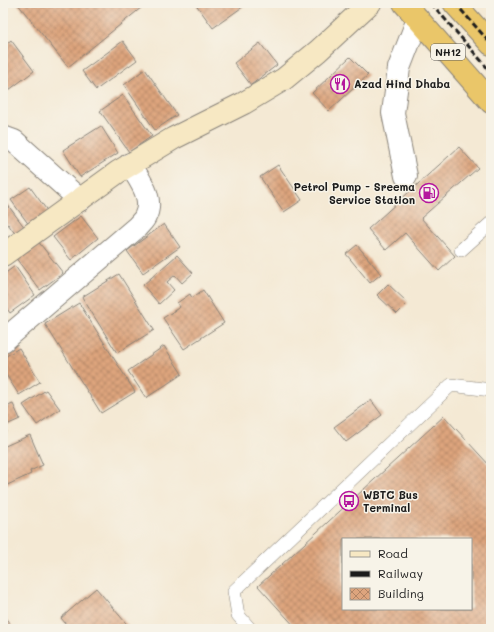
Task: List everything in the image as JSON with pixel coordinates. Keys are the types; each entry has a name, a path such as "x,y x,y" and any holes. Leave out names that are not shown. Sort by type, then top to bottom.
{"highway":[{"path":"454,3 491,44"},
{"name":"NH12","path":"411,11 491,102"}],"street":[{"path":"3,255 130,164 174,138 244,103 284,79 318,51 370,3"},
{"path":"406,176 393,113 399,68 411,11"},
{"path":"3,137 14,141 80,200"},
{"path":"3,341 137,226 145,217 149,204 147,193 130,164"}],"lane":[{"path":"461,250 491,223"},
{"path":"250,629 238,614 234,591 451,385 491,390"}],"building":[{"path":"17,3 147,3 68,67"},
{"path":"195,3 248,3 213,28"},
{"path":"11,40 34,71 9,90 3,81 3,47"},
{"path":"123,41 137,60 96,90 82,71"},
{"path":"260,43 277,65 251,85 234,63"},
{"name":"Azad Hind Dhaba","path":"350,57 368,75 329,111 312,93"},
{"path":"145,69 177,115 155,130 124,85"},
{"path":"123,95 152,136 129,152 100,111"},
{"path":"101,126 118,153 80,177 63,150"},
{"name":"Petrol Pump - Sreema Service Station","path":"459,147 478,168 421,218 455,256 439,271 405,233 386,250 368,229"},
{"path":"278,165 302,200 284,212 260,177"},
{"path":"30,187 51,216 32,229 11,200"},
{"path":"7,204 25,228 16,235 8,224 3,228 3,207"},
{"path":"81,216 98,238 71,260 53,237"},
{"path":"164,224 180,247 143,273 127,251"},
{"path":"37,240 63,273 40,290 15,257"},
{"path":"357,245 381,274 370,283 346,254"},
{"path":"177,255 193,273 182,283 175,275 167,282 174,290 159,304 143,285"},
{"path":"15,266 35,295 10,313 3,303 3,275"},
{"path":"119,274 154,330 117,353 82,297"},
{"path":"388,284 408,303 397,314 377,295"},
{"path":"203,290 224,323 184,349 163,318 180,307 177,303 190,294 192,298"},
{"path":"79,303 135,392 101,413 45,324"},
{"path":"164,346 182,374 146,398 128,371"},
{"path":"19,348 40,382 19,395 3,370 3,358"},
{"path":"46,390 60,409 37,425 23,405"},
{"path":"371,400 382,415 346,442 334,427"},
{"path":"13,404 20,419 4,426 7,432 3,434 3,408"},
{"path":"444,416 491,467 491,629 297,629 258,586"},
{"path":"30,435 43,465 30,471 31,474 3,487 3,447"},
{"path":"96,588 131,629 70,629 61,618"},
{"path":"3,615 14,629 3,629"}],"railway":[{"path":"431,3 491,72"},
{"path":"455,3 491,44"}],"place":[{"name":"Azad Hind Dhaba","path":"340,84"},
{"name":"Petrol Pump - Sreema Service Station","path":"429,193"},
{"name":"WBTC Bus Terminal","path":"349,501"}]}
